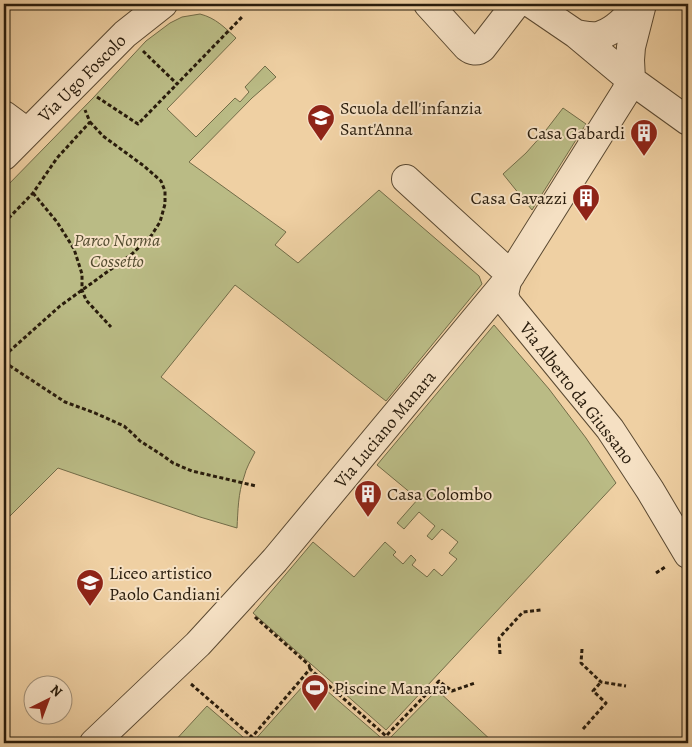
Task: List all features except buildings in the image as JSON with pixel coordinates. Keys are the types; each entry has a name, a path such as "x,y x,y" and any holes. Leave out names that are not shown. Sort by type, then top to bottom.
{"street":[{"name":"Via Ugo Foscolo","path":"4,156 125,34 162,4"},
{"path":"428,4 467,47 476,51 482,48 516,4"},
{"path":"532,4 576,34 631,80 688,121"},
{"path":"576,34 600,36 614,27 640,4"},
{"path":"631,80 630,60 640,4"},
{"name":"Via Luciano Manara","path":"94,743 221,620 270,565 509,278 618,104 631,80"},
{"path":"4,115 27,132"},
{"path":"406,179 509,278"},
{"name":"Via Alberto da Giussano","path":"509,278 504,295 507,303 610,430 650,490 676,560"}],"path":[{"path":"95,96 138,124 242,17"},
{"path":"137,46 177,84"},
{"path":"4,356 60,306 132,254 151,236 160,222 165,204 165,191 161,181 103,136 90,122 83,108"},
{"path":"4,223 34,193 57,158 90,122"},
{"path":"34,193 57,222 74,249 82,274 82,290 86,300 111,327"},
{"path":"4,362 66,402 124,426 140,441 183,468 256,486"},
{"path":"656,573 676,560"},
{"path":"500,654 499,638 523,612 541,610"},
{"path":"249,612 386,736 439,681 452,692 475,683"},
{"path":"582,649 581,663 601,682 626,686"},
{"path":"185,679 252,737 310,669"},
{"path":"582,729 606,702 593,690 601,682"}],"green space":[{"name":"Parco Norma Cossetto","path":"200,14 216,21 236,38 167,109 196,137 235,98 240,102 249,92 245,87 265,66 276,77 252,98 189,162 286,232 275,245 298,263 379,190 479,276 482,284 386,401 235,285 161,377 255,452 246,470 241,489 237,528 58,468 4,522 4,189 146,41 170,23 182,17"},
{"path":"563,108 586,124 532,210 503,174 526,153"},
{"path":"494,325 549,389 586,438 616,483 386,730 253,613 313,542 354,577 385,542 396,552 393,555 403,564 411,555 416,560 412,565 427,577 434,569 442,576 457,559 449,553 458,542 442,529 432,540 427,536 435,526 419,512 404,529 397,523 418,499 377,465"},
{"name":"Piscine Manara","path":"311,677 386,742 437,690 494,743 252,743"},
{"path":"207,706 250,743 173,743"}],"place":[{"name":"Scuola dell'infanzia Sant'Anna","path":"321,142"},
{"name":"Casa Gabardi","path":"644,157"},
{"name":"Casa Gavazzi","path":"586,222"},
{"name":"Casa Colombo","path":"368,518"},
{"name":"Liceo artistico Paolo Candiani","path":"90,607"},
{"name":"Piscine Manara","path":"315,712"}]}
